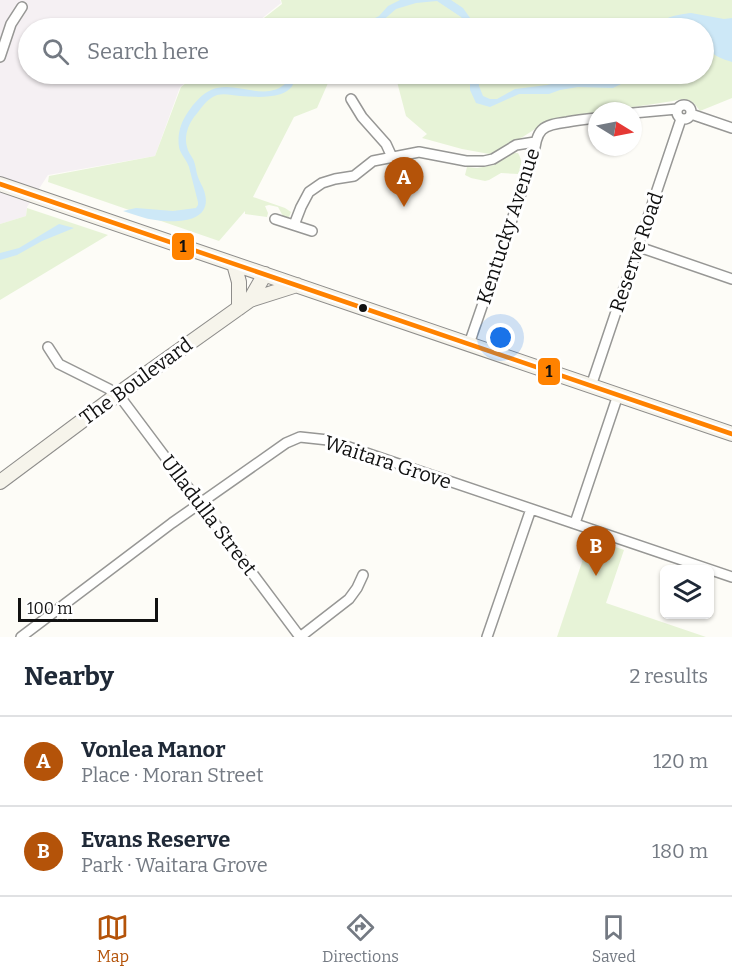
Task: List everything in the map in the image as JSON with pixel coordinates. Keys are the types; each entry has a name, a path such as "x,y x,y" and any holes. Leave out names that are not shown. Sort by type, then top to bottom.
{"main road":[{"path":"0,184 732,434"},
{"path":"234,264 245,304 297,285"},
{"name":"The Boulevard","path":"0,482 116,395 245,304 265,274"}],"street":[{"path":"0,57 11,24 22,7"},
{"path":"351,99 362,117 386,144 392,157"},
{"path":"642,112 677,109 682,104 691,109 691,114"},
{"path":"677,109 677,116 681,119 686,119 691,114"},
{"path":"691,114 732,128"},
{"name":"Kentucky Avenue","path":"470,344 534,156 535,142 542,129 550,124 588,119"},
{"name":"Reserve Road","path":"591,386 681,119"},
{"path":"294,225 309,192 322,183 354,176 373,161 419,152 466,161 484,161 493,159 516,145 535,142"},
{"path":"275,219 312,231"},
{"path":"639,247 732,279"},
{"name":"Ulladulla Street","path":"48,347 59,364 109,389 116,395 300,637"},
{"path":"575,523 618,395"},
{"name":"Waitara Grove","path":"21,637 172,523 286,443 300,437 328,440 732,577"},
{"path":"487,637 531,509"},
{"path":"300,637 349,599 363,575"}],"shaded area":[{"path":"0,0 280,0 281,3 262,18 18,18 18,84 184,84 180,87 155,156 48,175 27,207 26,216 0,224"}],"green space":[{"path":"281,0 732,0 732,98 700,111 689,100 682,99 642,105 642,102 588,102 588,114 549,120 495,155 422,138 427,134 406,116 398,84 714,84 714,18 264,18 282,4"},
{"path":"185,84 328,84 317,108 294,117 253,197 285,208 291,212 287,219 278,207 269,205 265,206 267,217 245,214 245,211 219,241 48,182 49,176 155,156 181,87"},
{"path":"513,153 518,153 521,159 519,174 501,173 485,181 465,175 467,167 494,165"},
{"path":"27,208 108,235 0,300 0,224 26,216"},
{"path":"590,538 624,550 606,603 706,637 557,637"}],"water":[{"path":"400,0 451,0 463,8 470,18 462,18 437,1 416,3 396,9 386,18 375,18 388,6"},
{"path":"691,13 724,19 732,18 732,62 714,54 714,18 669,18"},
{"path":"284,84 293,84 290,89 276,95 260,97 217,95 207,102 192,120 187,131 186,143 205,194 205,205 202,212 185,220 164,221 123,211 136,208 173,211 196,208 198,202 189,167 180,150 179,142 180,128 188,112 204,94 220,87 260,91 279,88"},
{"path":"470,84 479,84 483,96 497,99 515,89 551,84 621,84 613,88 578,87 549,94 519,94 490,107 476,103 470,90"},
{"path":"59,224 74,228 42,241 17,255 0,260 0,253 19,248"}],"transit line":[{"name":"1","path":"0,184 732,434"}],"place":[{"name":"Vonlea Manor","path":"404,207"},
{"name":"Evans Reserve","path":"596,576"}]}
